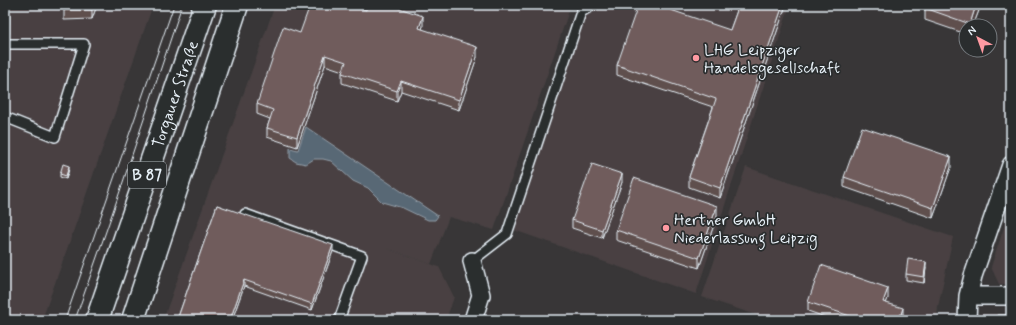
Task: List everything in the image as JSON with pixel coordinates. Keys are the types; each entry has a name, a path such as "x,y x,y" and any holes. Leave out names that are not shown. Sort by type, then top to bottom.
{"main road":[{"name":"Torgauer Straße","path":"97,320 205,5"},
{"name":"Torgauer Straße","path":"133,320 237,5"}],"street":[{"path":"967,320 968,296 1011,166"},
{"path":"472,261 481,295 473,320"},
{"path":"968,296 1011,296"}],"lane":[{"path":"472,261 507,234 581,12 593,5"},
{"path":"5,44 84,44 55,137 5,117"},
{"path":"245,214 362,256 340,320"}],"shaded area":[{"path":"5,5 153,5 42,320 5,320"},
{"path":"275,5 571,5 494,230 449,217 431,264 377,245 439,267 454,297 446,320 163,320"},
{"path":"587,5 790,5 696,294 511,229"},
{"path":"746,167 953,237 938,307 937,320 771,320 702,297"},
{"path":"1011,206 1011,284 999,284 991,267"},
{"path":"980,314 1011,314 1011,320 980,320"}],"water":[{"path":"306,127 438,216 435,220 428,220 403,208 382,202 368,188 353,181 331,161 314,159 306,164 296,162 290,158 290,148 298,150"}],"building":[{"path":"5,5 9,5 9,24 5,24"},
{"path":"66,5 93,5 92,10 64,10"},
{"path":"310,5 351,5 366,10 367,5 390,5 423,16 419,28 477,47 459,100 401,81 397,91 342,73 346,62 325,55 297,137 267,128 273,110 257,104 283,27 300,33"},
{"name":"LHG Leipziger Handelsgesellschaft","path":"638,5 656,5 730,30 739,5 783,5 720,188 689,177 716,99 617,65"},
{"path":"927,5 976,5 972,18 958,18 958,20 925,8"},
{"path":"862,127 951,157 933,208 844,177"},
{"path":"63,164 69,166 66,176 60,174"},
{"path":"592,164 622,174 602,230 572,220"},
{"name":"Hertner GmbH Niederlassung Leipzig","path":"634,178 717,206 699,258 616,230"},
{"path":"217,205 333,245 312,304 244,280 230,320 177,320"},
{"path":"908,259 926,262 924,277 906,274"},
{"path":"821,265 888,288 883,302 903,308 899,320 862,320 808,302"},
{"path":"997,315 1011,315 1011,320 997,320"}],"tram line":[{"path":"65,320 174,5"},
{"path":"75,320 182,5"}],"place":[{"name":"LHG Leipziger Handelsgesellschaft","path":"696,58"},
{"name":"Hertner GmbH Niederlassung Leipzig","path":"666,228"}]}
